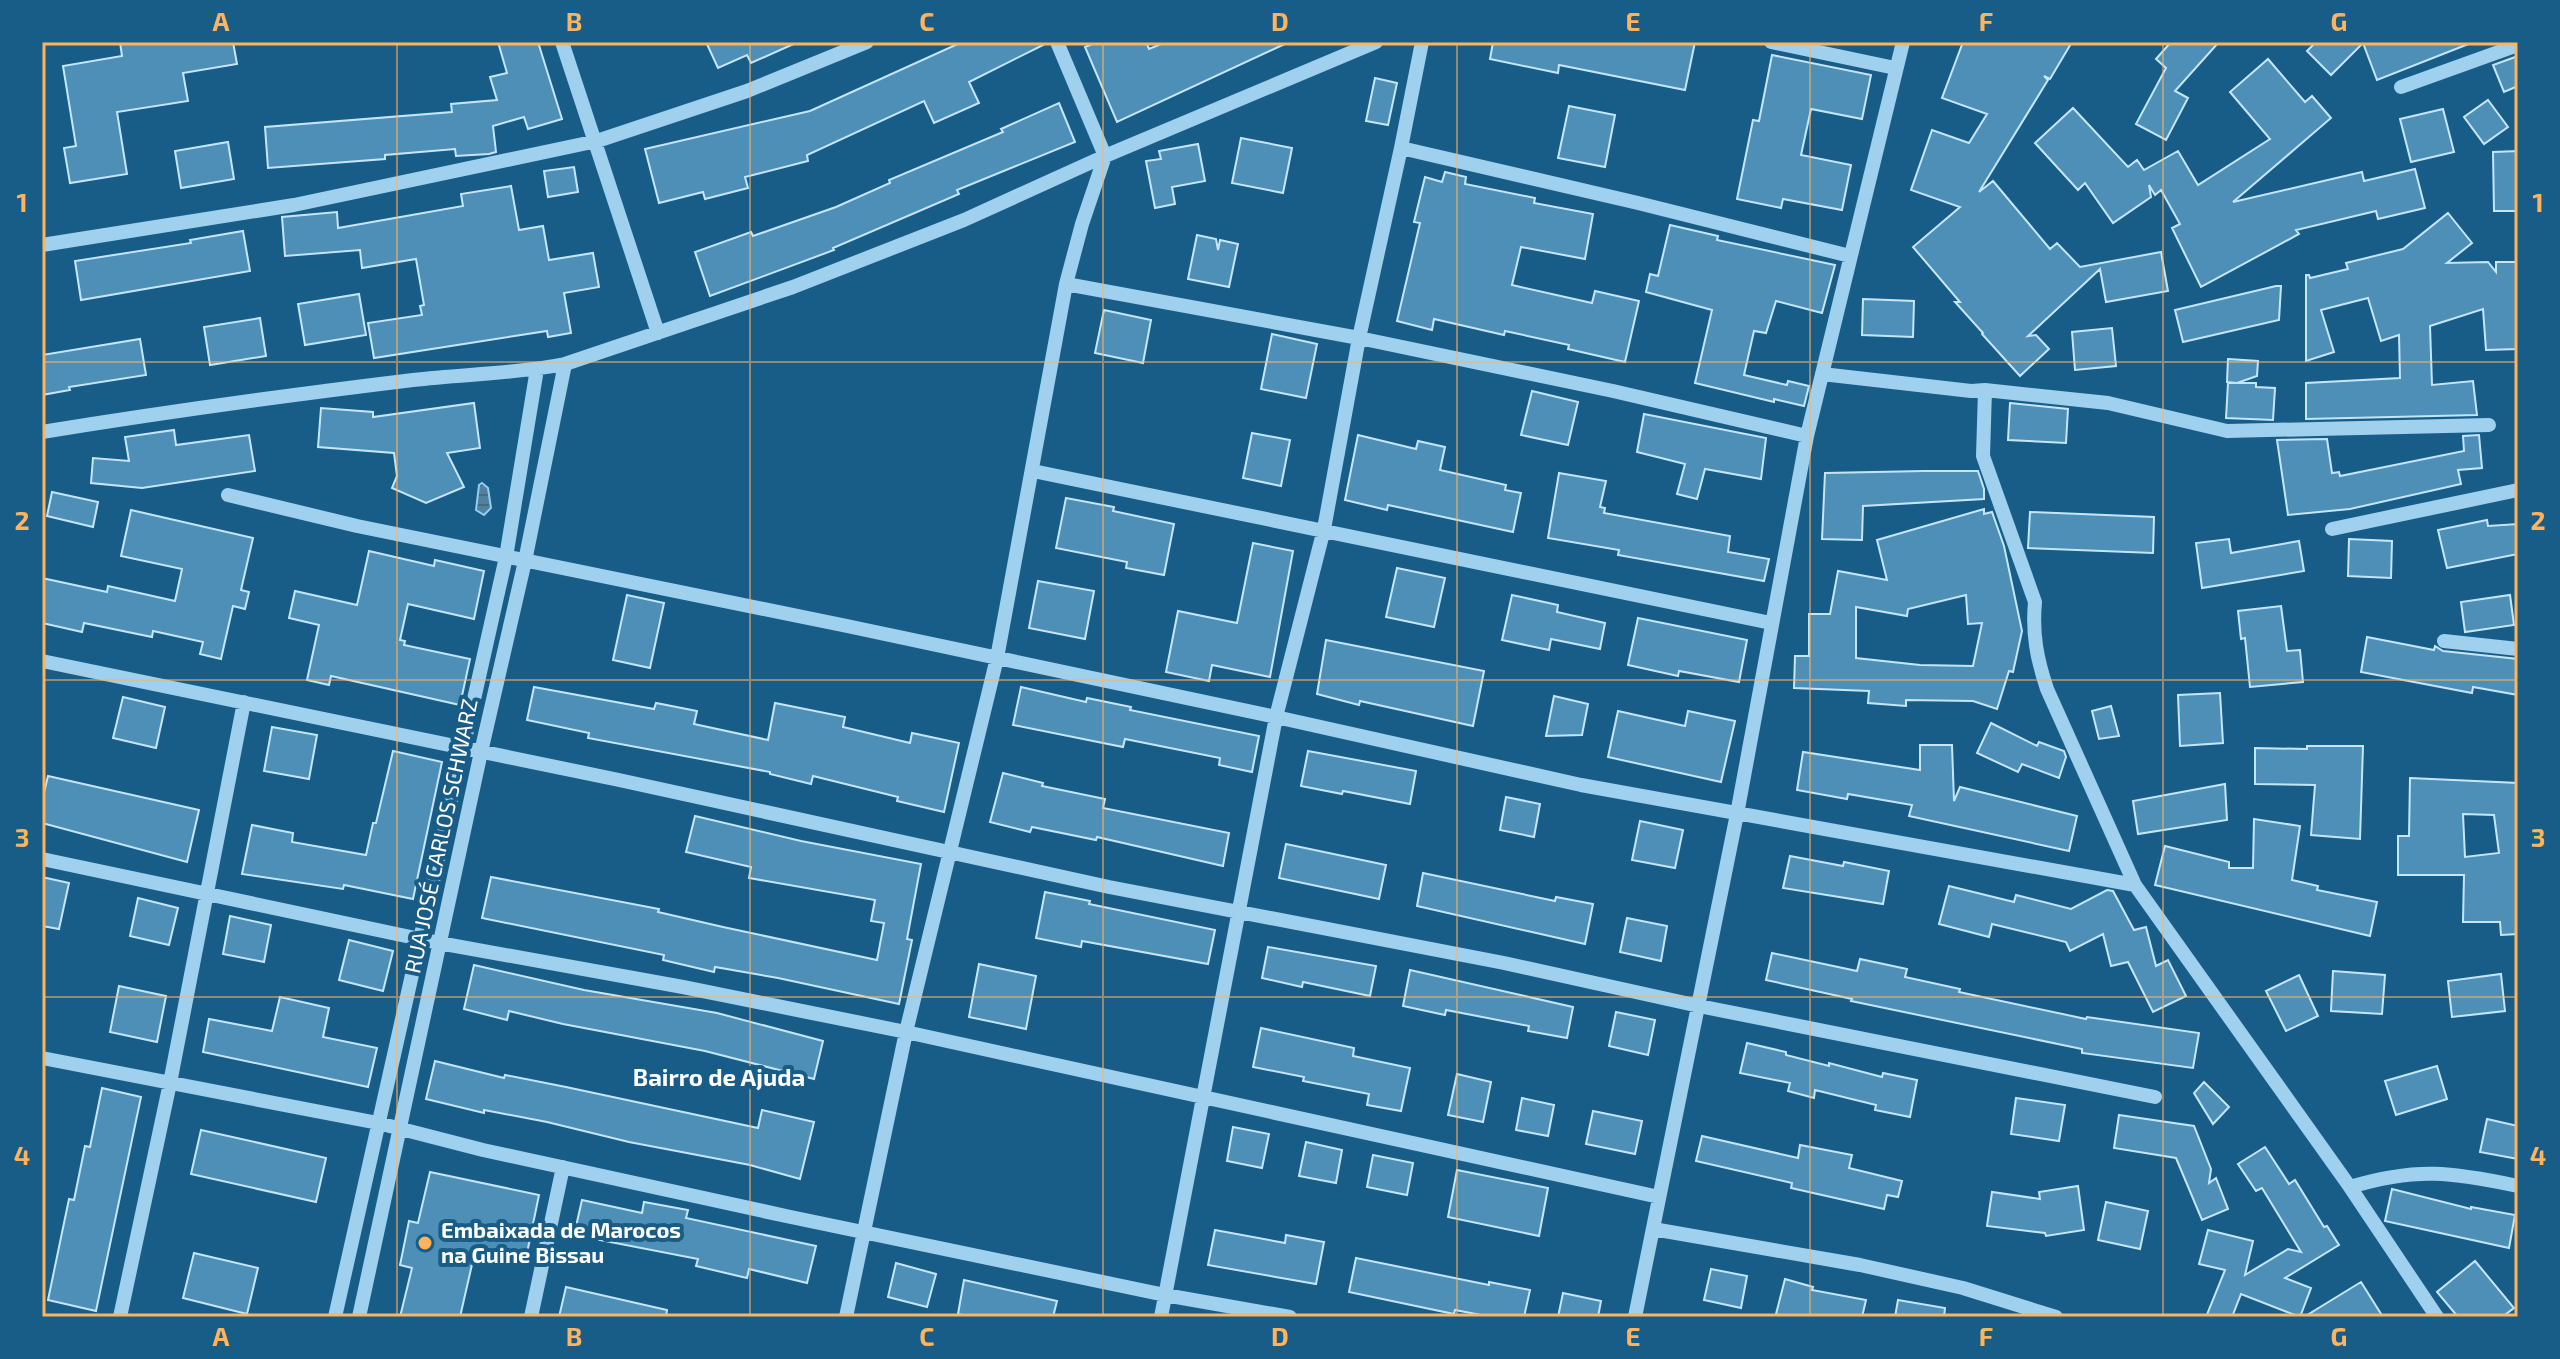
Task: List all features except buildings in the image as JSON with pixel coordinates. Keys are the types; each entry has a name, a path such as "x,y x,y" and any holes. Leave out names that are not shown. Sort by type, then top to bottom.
{"street":[{"path":"562,42 658,333"},
{"path":"42,245 294,205 597,141 747,91 867,42"},
{"path":"846,1317 906,1032 997,658 1066,284 1105,156 1057,42"},
{"path":"42,432 202,407 565,364 793,287 964,220 1105,156 1376,42"},
{"path":"1161,1317 1276,717 1324,529 1359,338 1422,42"},
{"path":"1771,42 1895,68"},
{"path":"1635,1317 1737,814 1807,436 1903,42"},
{"path":"2401,87 2518,45"},
{"path":"1401,148 1850,256"},
{"path":"1066,284 1359,338 1613,391 1807,436"},
{"name":"RUA JOSÉ CARLOS SCHWARZ","path":"359,1317 525,561 565,364"},
{"name":"RUA JOSÉ CARLOS SCHWARZ","path":"335,1317 506,557 537,369"},
{"path":"1822,374 2108,403 2227,431 2489,425"},
{"path":"1985,390 1983,456 2035,602 2032,627 2037,658 2047,689 2135,885 2350,1187 2437,1317"},
{"path":"1033,471 1771,623"},
{"path":"2332,529 2518,490"},
{"path":"228,495 357,526 1276,717 1581,785 2135,885"},
{"path":"2444,641 2518,649"},
{"path":"42,661 463,747 1238,913 1504,963 1699,1006 2155,1097"},
{"path":"120,1317 170,1083 244,702"},
{"path":"42,859 439,943 906,1032 1659,1197"},
{"path":"42,1058 378,1123 563,1167 1165,1295 1290,1317"},
{"path":"531,1317 563,1167"},
{"path":"2350,1187 2386,1176 2428,1172 2473,1176 2518,1186"},
{"path":"1653,1229 1860,1265 1963,1288 2056,1317"}],"water":[{"path":"482,483 488,488 491,508 484,515 476,510 479,485"}],"place":[{"name":"Embaixada de Marocos na Guine Bissau","path":"425,1243"}],"district":[{"name":"Bairro de Ajuda","path":"719,1078"}]}
